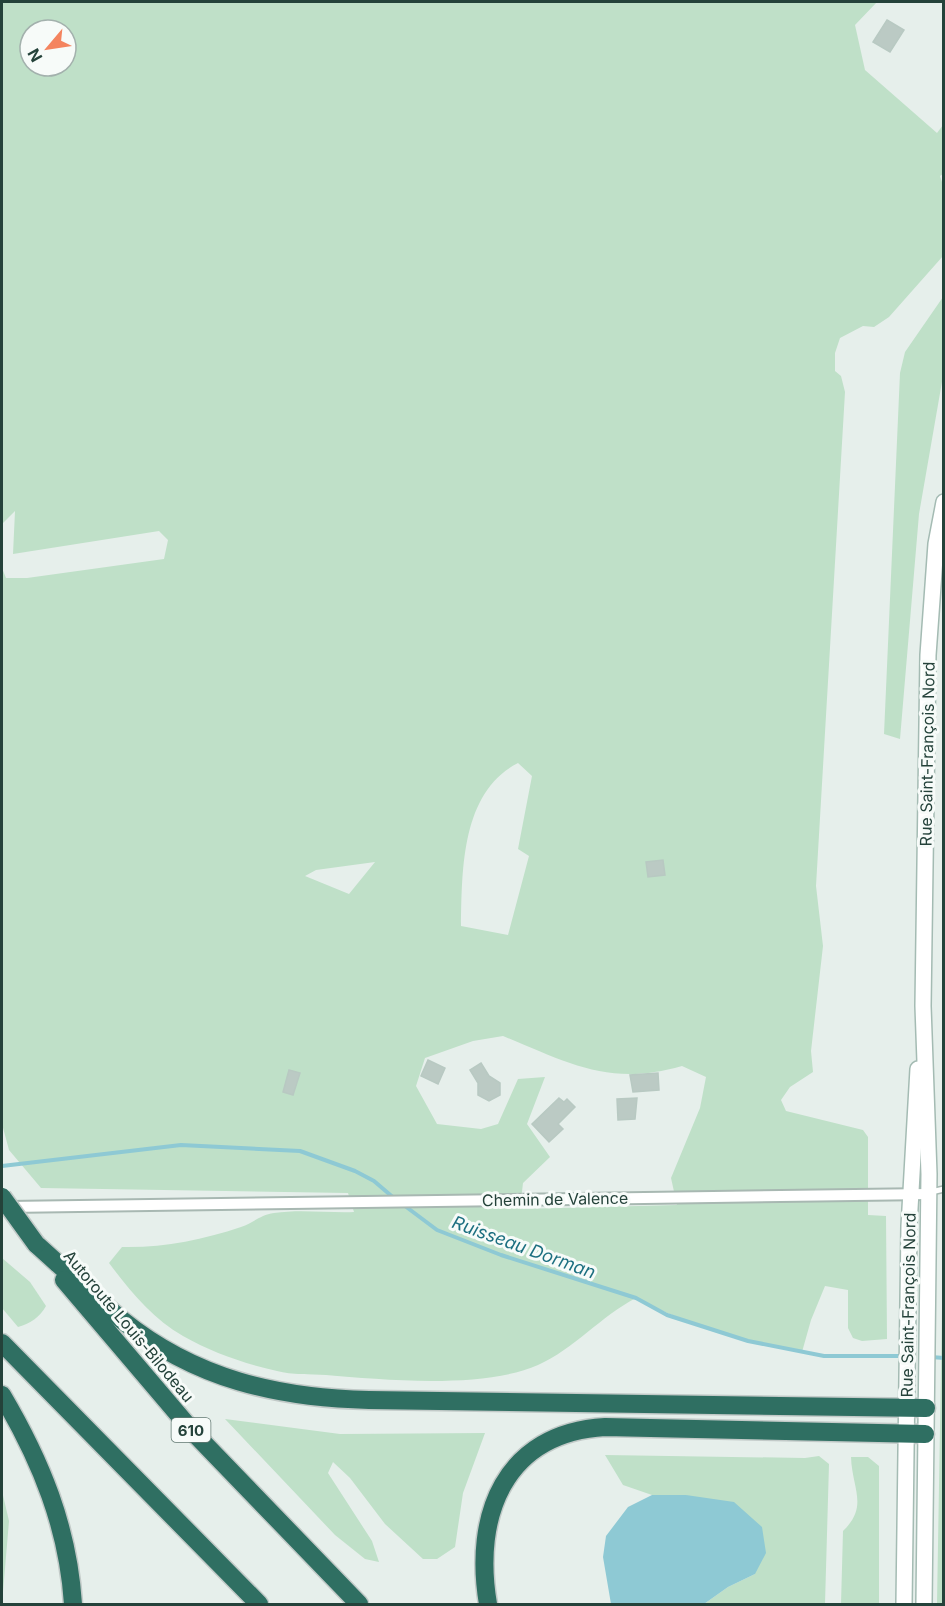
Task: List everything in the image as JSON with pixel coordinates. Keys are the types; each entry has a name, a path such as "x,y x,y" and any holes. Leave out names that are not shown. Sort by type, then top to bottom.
{"highway":[{"name":"Autoroute Louis-Bilodeau","path":"2,1197 36,1244 169,1405 359,1605"},
{"path":"36,1244 121,1320 159,1346 212,1374 269,1391 351,1400 926,1408"},
{"path":"2,1343 259,1605"},
{"path":"2,1395 28,1442 50,1490 66,1546 73,1605"},
{"path":"488,1605 484,1551 492,1507 515,1467 533,1450 553,1438 576,1431 604,1427 925,1434"}],"street":[{"name":"Rue Saint-François Nord","path":"904,1605 910,1194 923,1006 928,655 935,556 944,502"},
{"name":"Rue Saint-François Nord","path":"923,1006 936,1191 926,1368 924,1605"},
{"name":"Chemin de Valence","path":"2,1207 910,1194 936,1191"}],"green space":[{"path":"2,2 877,2 855,25 865,70 937,133 943,125 943,174 940,176 944,188 943,256 889,317 874,327 863,326 840,338 835,353 835,371 841,376 845,392 816,886 823,946 811,1051 813,1072 790,1087 781,1100 786,1111 863,1130 868,1137 868,1215 886,1216 887,1339 862,1341 853,1338 848,1328 848,1290 825,1286 811,1320 802,1352 717,1331 676,1317 636,1298 623,1305 564,1350 538,1365 516,1373 463,1380 376,1379 295,1374 265,1368 228,1357 194,1342 172,1329 152,1313 109,1263 122,1247 167,1245 212,1236 274,1213 354,1212 348,1193 41,1188 9,1150 2,1124 2,568 6,578 27,578 164,559 168,540 159,531 13,554 15,511 2,524","holes":["518,763 532,776 518,849 529,856 508,935 461,926 464,857 475,813 485,793 499,776","375,862 349,894 305,876 316,870","503,1036 569,1063 590,1069 633,1074 682,1066 706,1077 700,1108 671,1178 677,1205 520,1209 523,1183 550,1157 527,1124 545,1077 518,1079 498,1124 481,1129 437,1124 416,1086 425,1058 473,1041"]},
{"path":"943,297 943,376 919,514 900,739 884,734 900,373 905,352"},
{"path":"943,810 944,1604 937,1604 942,1308"},
{"path":"2,1258 30,1282 46,1306 34,1320 18,1327 2,1308"},
{"path":"225,1419 340,1434 485,1433 463,1493 455,1547 437,1559 423,1559 385,1524 350,1478 333,1462 328,1473 372,1541 379,1562 365,1559 335,1535"},
{"path":"605,1455 805,1458 819,1456 829,1464 825,1604 704,1604 728,1587 755,1574 686,1495 652,1495 623,1485"},
{"path":"851,1457 868,1457 879,1466 879,1604 841,1604 843,1531 851,1522 857,1505"},
{"path":"2,1491 9,1521 2,1604"}],"water":[{"path":"652,1495 686,1495 734,1502 762,1527 766,1553 755,1574 728,1587 704,1604 611,1604 603,1557 606,1536 628,1507"}],"building":[{"path":"887,20 904,30 890,52 873,42"},
{"path":"663,860 665,875 648,877 646,862"},
{"path":"428,1060 445,1068 438,1084 421,1076"},
{"path":"481,1063 489,1076 500,1083 500,1095 489,1101 478,1095 478,1083 470,1070"},
{"path":"289,1070 300,1073 293,1095 283,1092"},
{"path":"658,1073 659,1090 633,1092 630,1075"},
{"path":"559,1098 564,1102 567,1099 575,1107 558,1124 563,1129 549,1142 532,1124"},
{"path":"637,1098 635,1119 618,1120 617,1099"}],"waterway":[{"name":"Ruisseau Dorman","path":"2,1166 181,1145 300,1151 355,1171 374,1181 395,1199"},
{"name":"Ruisseau Dorman","path":"401,1203 437,1230 501,1255 636,1298 667,1315 748,1341 824,1356 903,1356"},
{"name":"Ruisseau Dorman","path":"931,1357 944,1358"}]}
